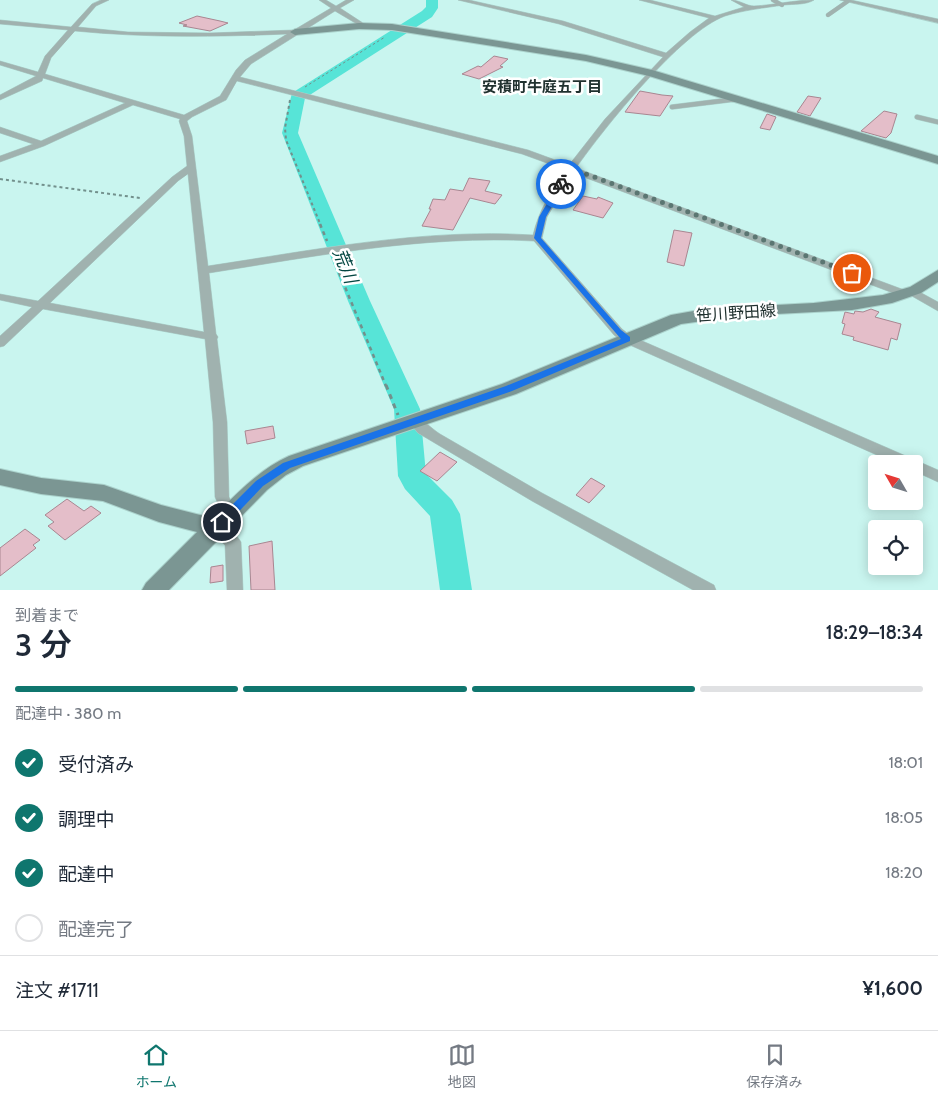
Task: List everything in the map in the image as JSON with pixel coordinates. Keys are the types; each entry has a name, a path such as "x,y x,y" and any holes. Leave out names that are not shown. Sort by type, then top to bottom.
{"street":[{"path":"0,98 39,78 48,58 94,5 106,0"},
{"path":"322,0 364,26"},
{"path":"0,63 185,118 220,102 248,62 351,0"},
{"path":"461,0 561,22 667,56"},
{"path":"642,0 715,18"},
{"path":"734,0 752,9"},
{"path":"537,238 543,217 570,168 634,91 667,56 699,27 715,18 752,9 811,0"},
{"path":"846,1 938,21"},
{"path":"0,22 120,33 195,35 295,32 364,26 399,28 586,58 652,73 938,160"},
{"path":"235,78 526,152 908,293 938,307"},
{"path":"0,159 41,144 133,102"},
{"path":"185,118 212,336 220,422 223,522 233,542 235,590"},
{"path":"0,130 41,144"},
{"path":"0,343 153,200 190,168"},
{"path":"204,270 330,250 418,239 502,236 537,238 618,332 627,339 891,455"},
{"name":"笹川野田線","path":"154,590 260,484 278,469 310,455 409,424 542,376 627,339 692,315 813,309 873,301 908,293 926,285 938,275"},
{"path":"0,297 212,336"},
{"path":"409,424 423,430 537,497 708,590"},
{"path":"923,469 938,476"},
{"path":"0,477 41,486 104,493 159,513 223,522"}],"lane":[{"path":"773,0 782,4"},
{"path":"828,15 846,1"},
{"path":"672,107 737,99"},
{"path":"918,117 938,122"}],"path":[{"path":"399,28 296,93 291,99 285,128 286,140 330,250 409,424"},
{"path":"0,179 153,200"}],"building":[{"path":"197,16 228,23 210,31 183,26 187,25 179,23"},
{"path":"494,56 508,59 500,66 503,67 479,79 462,74 478,66 481,67"},
{"path":"640,91 673,96 660,116 625,112"},
{"path":"808,96 821,98 810,116 797,112"},
{"path":"884,111 897,114 891,133 886,138 861,131"},
{"path":"767,114 776,117 770,130 760,128"},
{"path":"469,178 490,181 485,191 502,195 495,204 470,198 453,230 422,226 431,209 429,209 433,199 445,200 450,189 463,191"},
{"path":"583,196 597,199 598,197 613,203 603,218 573,210"},
{"path":"674,230 692,233 684,266 667,262"},
{"path":"871,309 879,312 875,317 901,324 897,340 891,338 888,350 853,340 854,337 842,334 845,324 842,323 845,312 854,314 855,311 863,312"},
{"path":"273,426 275,438 247,444 245,431"},
{"path":"440,452 457,462 437,481 420,471"},
{"path":"591,478 605,486 589,503 576,495"},
{"path":"67,499 84,511 91,506 101,513 65,540 48,526 54,522 45,515"},
{"path":"25,529 40,540 33,545 36,548 0,576 0,548"},
{"path":"272,541 275,590 251,590 249,546"},
{"path":"223,565 223,581 210,583 211,567"}],"waterway":[{"name":"荒川","path":"432,0 432,8 427,14 298,96 290,133 359,301 407,409 412,476 445,514 456,590"}],"way so far":[{"path":"561,184 570,168 852,273"}],"district":[{"name":"安積町牛庭五丁目","path":"542,87"}],"route":[{"path":"222,522 251,492 278,469 286,465 310,455 416,422 509,389 627,339 618,332 537,238 543,217 561,184"}]}
